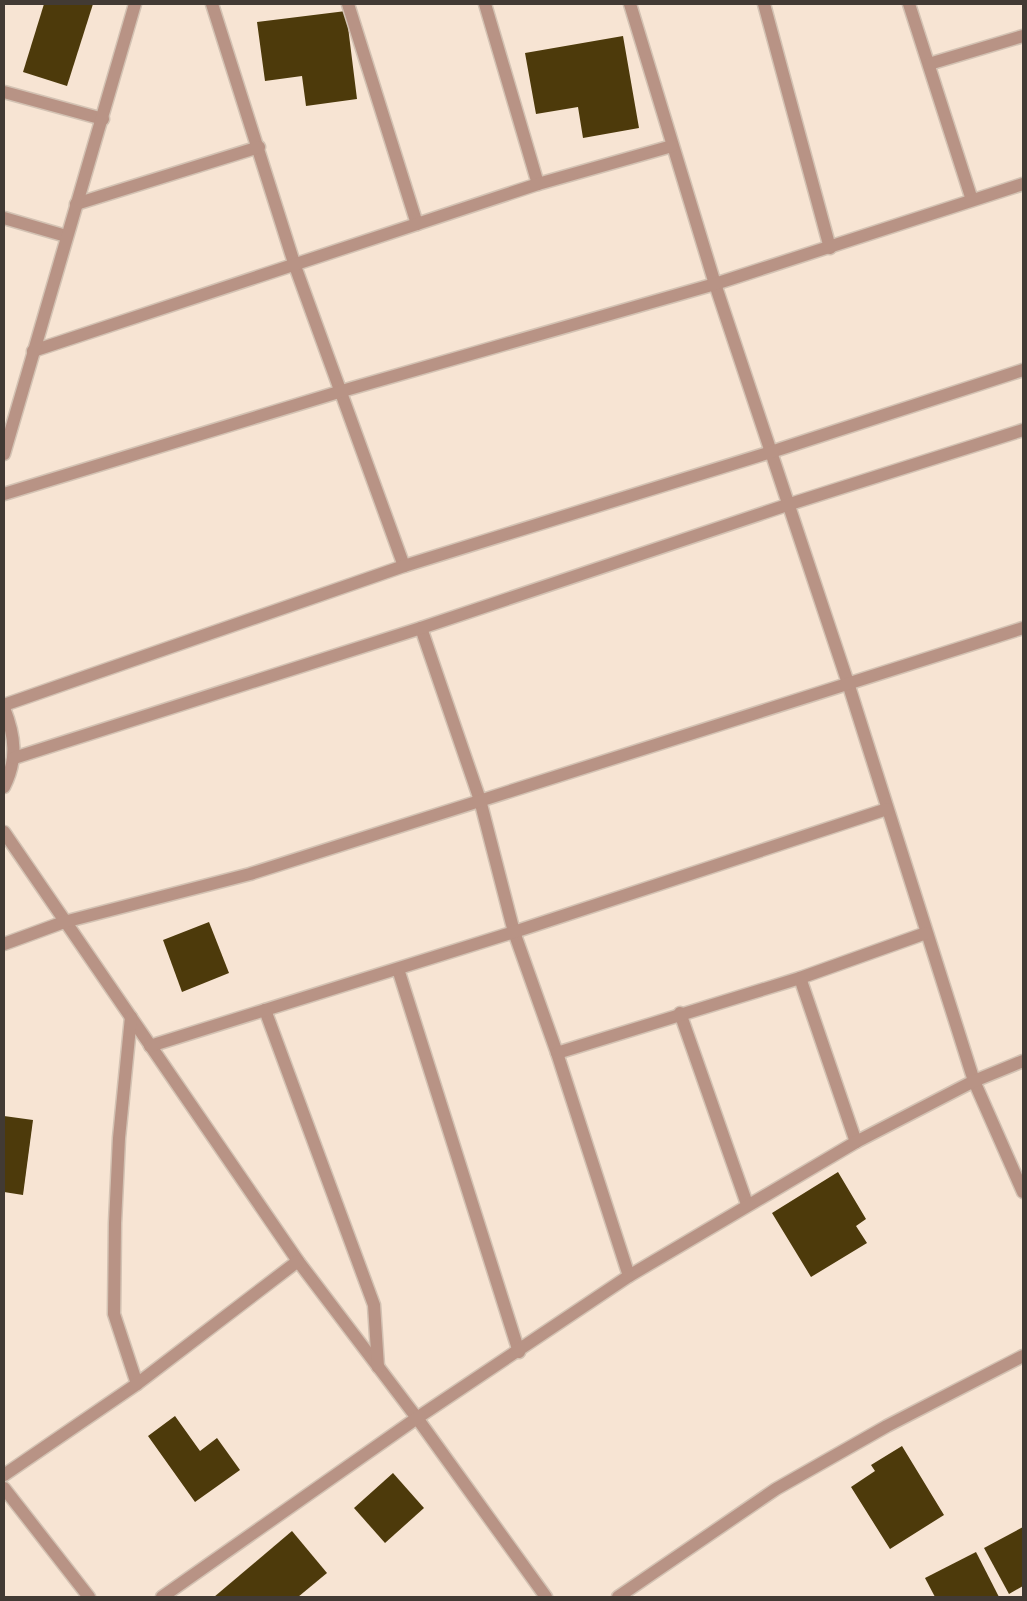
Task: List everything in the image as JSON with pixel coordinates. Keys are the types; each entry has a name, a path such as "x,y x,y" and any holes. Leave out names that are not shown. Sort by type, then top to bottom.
{"street":[{"path":"4,454 135,4"},
{"path":"212,4 296,266 404,566"},
{"path":"348,4 417,224"},
{"path":"485,4 538,184"},
{"path":"630,4 715,284 848,683 974,1081 1023,1192"},
{"path":"764,4 830,248"},
{"path":"909,4 930,64 972,200"},
{"path":"930,64 1023,36"},
{"path":"4,92 103,119"},
{"path":"33,351 296,266 538,184 672,146"},
{"path":"76,204 259,147"},
{"path":"4,494 342,391 715,284 1023,184"},
{"path":"4,218 66,236"},
{"path":"4,787 14,758 13,730 4,707 404,566 770,452 1023,370"},
{"path":"14,758 421,628 787,504 1023,430"},
{"path":"421,628 480,800 514,932 557,1053 629,1276"},
{"path":"4,944 64,922 250,874 1023,628"},
{"path":"150,1046 514,932 887,809"},
{"path":"4,832 298,1261 417,1418 546,1597"},
{"path":"557,1053 800,978 926,933"},
{"path":"398,969 519,1352"},
{"path":"800,978 856,1142"},
{"path":"265,1010 374,1305 378,1367"},
{"path":"680,1014 747,1204"},
{"path":"131,1016 119,1138 115,1223 114,1314 137,1384"},
{"path":"162,1597 417,1418 519,1352 629,1276 747,1204 856,1142 974,1081 1023,1060"},
{"path":"4,1475 137,1384 298,1261"},
{"path":"618,1597 776,1489 887,1426 1023,1356"},
{"path":"4,1488 89,1597"}],"building":[{"path":"44,4 93,4 67,86 23,72"},
{"path":"346,11 357,99 306,106 302,76 265,81 257,22"},
{"path":"623,36 639,128 583,138 578,107 536,114 525,53"},
{"path":"209,922 229,973 182,992 163,940"},
{"path":"4,1116 33,1120 23,1195 4,1192"},
{"path":"838,1172 866,1219 856,1226 867,1243 811,1277 772,1213"},
{"path":"175,1416 200,1451 217,1438 240,1470 195,1502 148,1436"},
{"path":"902,1446 944,1515 890,1549 851,1487 875,1471 871,1465"},
{"path":"393,1473 424,1508 385,1543 354,1508"},
{"path":"1023,1527 1023,1586 1009,1594 984,1548"},
{"path":"292,1531 327,1573 298,1597 214,1597"},
{"path":"976,1552 999,1597 935,1597 925,1578"}]}
